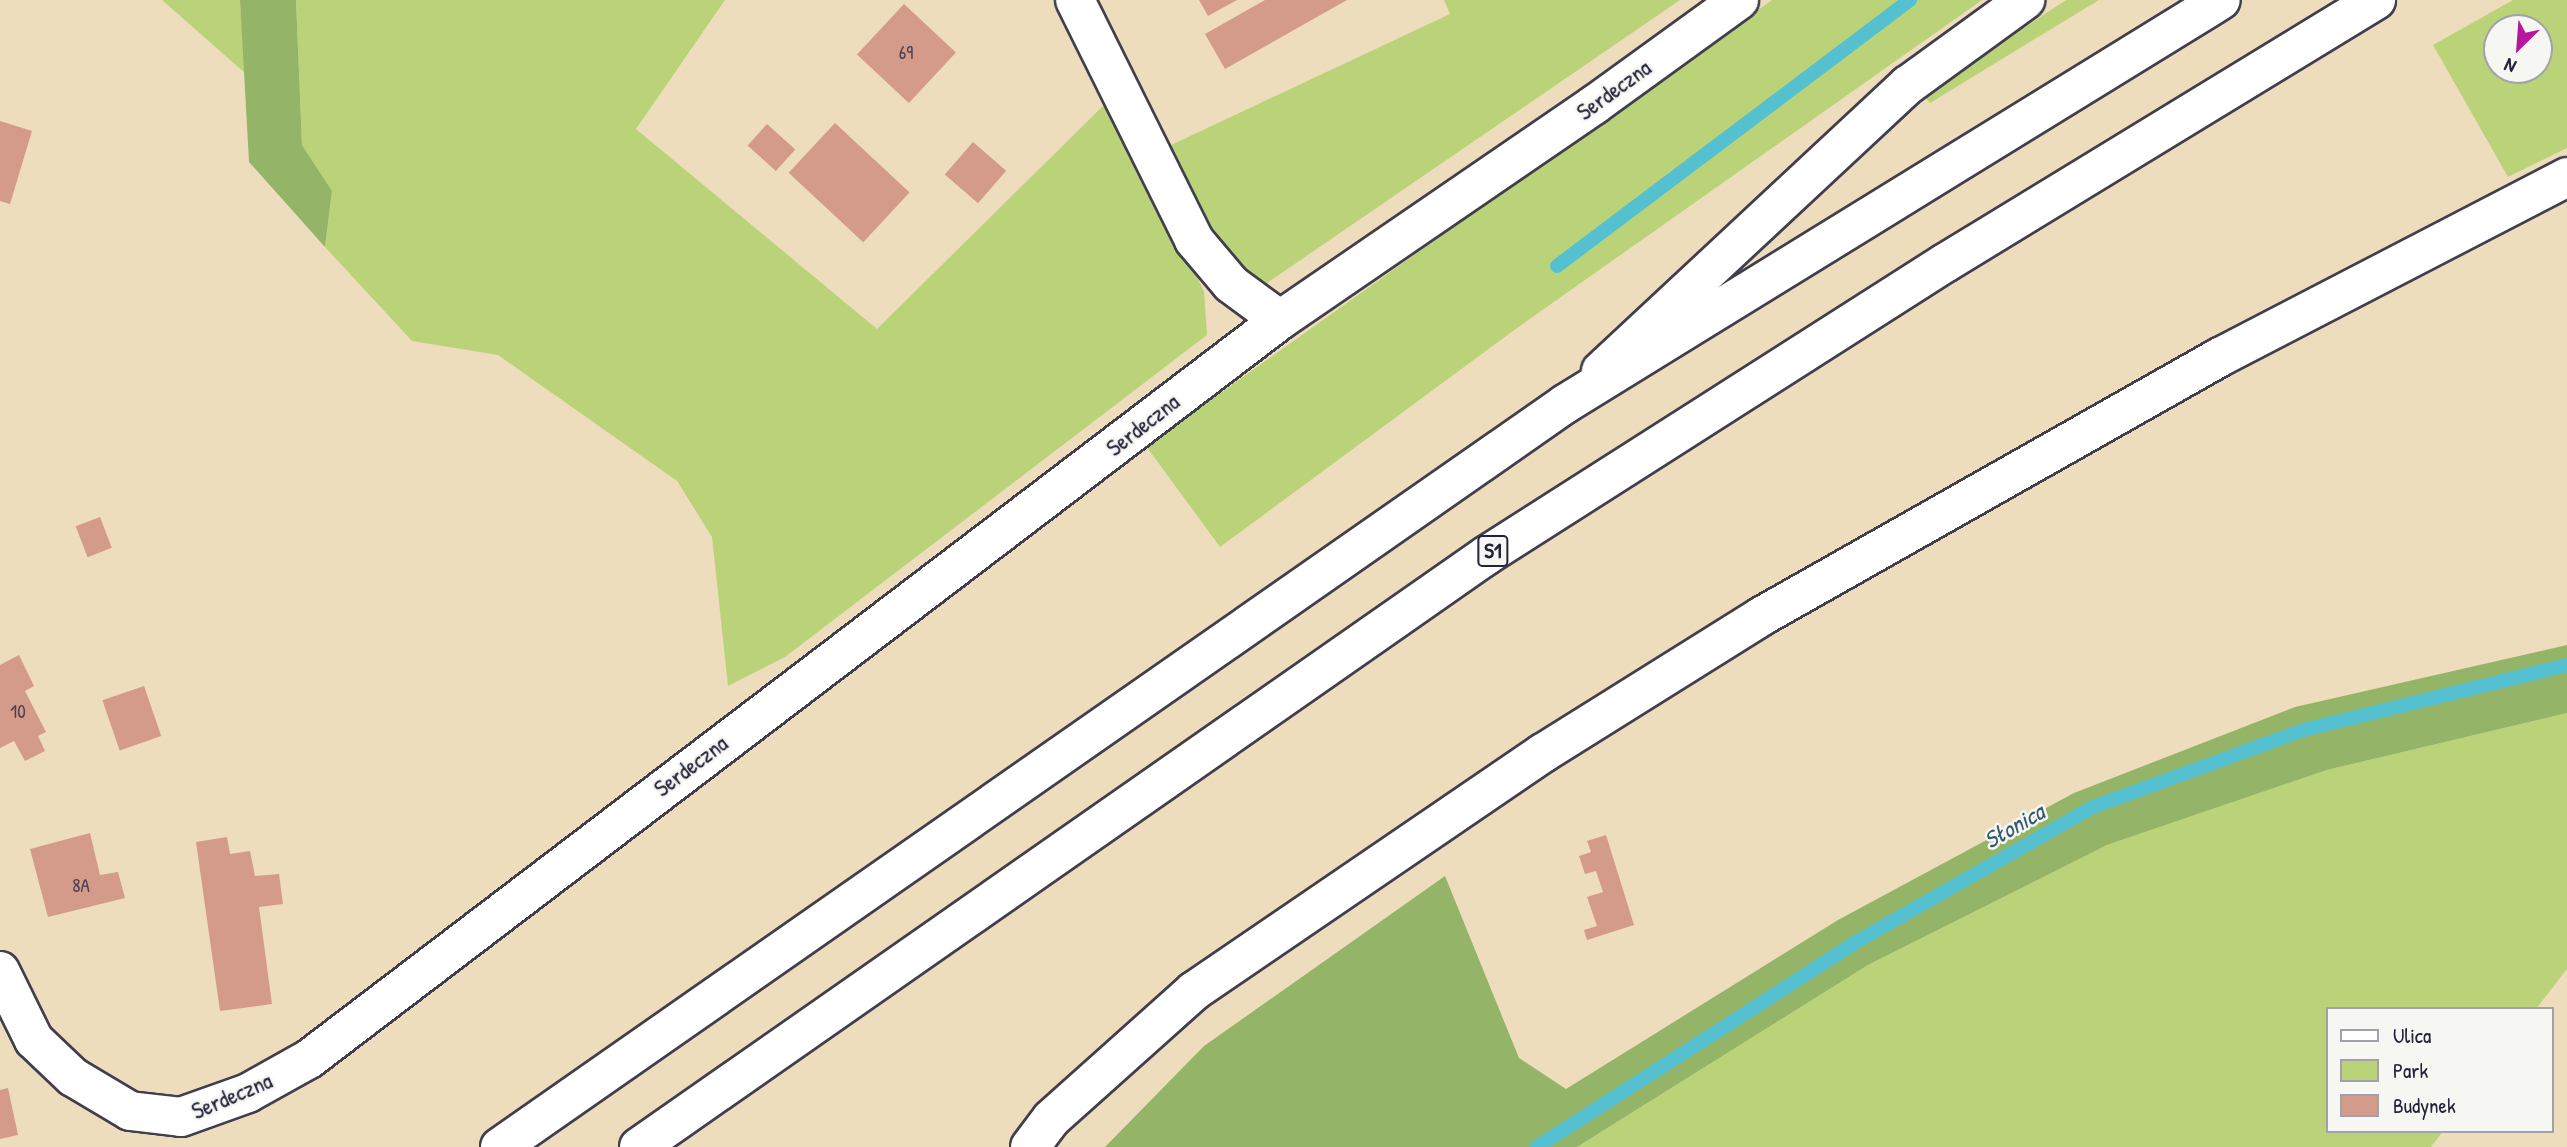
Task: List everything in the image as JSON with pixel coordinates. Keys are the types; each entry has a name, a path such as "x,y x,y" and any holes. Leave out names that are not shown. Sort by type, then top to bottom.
{"main road":[{"path":"1075,0 1194,240 1231,284 1280,320"},
{"name":"Serdeczna","path":"0,971 34,1040 73,1077 130,1111 181,1117 248,1093 309,1059 1280,320 1594,105 1739,0"},
{"path":"1566,404 1908,85 2025,0"},
{"path":"500,1147 1566,404 2221,0"},
{"name":"S1","path":"639,1147 1487,555 1945,263 2376,0"},
{"path":"1030,1147 1051,1118 1194,991 1543,753 1762,616 2220,356 2567,177"}],"green space":[{"path":"162,0 240,0 245,73"},
{"path":"240,0 296,0 302,145 332,191 325,247 249,162"},
{"path":"296,0 725,0 636,129 877,329 1107,102 1204,291 1207,335 785,657 728,686 712,537 677,481 498,355 412,341 325,247 332,192 302,145"},
{"path":"1444,0 1680,0 1267,283 1239,267 1210,230 1169,146 1450,14"},
{"path":"1772,0 1982,0 1517,328 1220,547 1146,446"},
{"path":"2066,0 2099,0 1930,103 1923,95"},
{"path":"2513,0 2567,0 2567,148 2508,177 2433,45 2483,17 2483,84 2553,84 2553,14 2488,14"},
{"path":"2567,645 2567,713 2327,770 2107,845 1868,965 1577,1147 1105,1147 1204,1046 1445,876 1519,1058 1566,1089 1838,920 2074,793 2295,707"},
{"path":"2567,713 2567,969 2538,1007 2326,1007 2326,1133 2442,1133 2431,1147 1577,1147 1868,965 2107,845 2327,770"}],"building":[{"path":"1199,0 1237,0 1208,16"},
{"path":"1265,0 1347,0 1225,69 1205,34"},
{"path":"904,4 956,52 909,103 857,54"},
{"path":"0,121 32,131 10,204 0,201"},
{"path":"835,123 910,193 863,242 789,173"},
{"path":"767,124 795,149 776,171 748,146"},
{"path":"973,142 1006,171 978,203 945,174"},
{"path":"100,517 112,548 88,557 76,526"},
{"path":"19,655 34,686 25,691 46,732 38,736 45,751 25,761 14,741 0,748 0,665"},
{"path":"144,686 161,736 120,750 102,700"},
{"path":"90,833 100,875 118,872 125,898 48,917 30,849"},
{"path":"1606,835 1634,925 1587,940 1584,930 1597,926 1587,897 1603,892 1596,871 1585,874 1579,856 1591,852 1587,841"},
{"path":"227,837 230,854 250,851 255,876 279,874 283,904 259,907 272,1004 220,1011 196,842"},
{"path":"8,1088 18,1135 0,1139 0,1090"}],"waterway":[{"path":"1557,266 1910,0"},
{"name":"Słonica","path":"1537,1147 1856,942 2093,807 2303,730 2567,665"}]}
